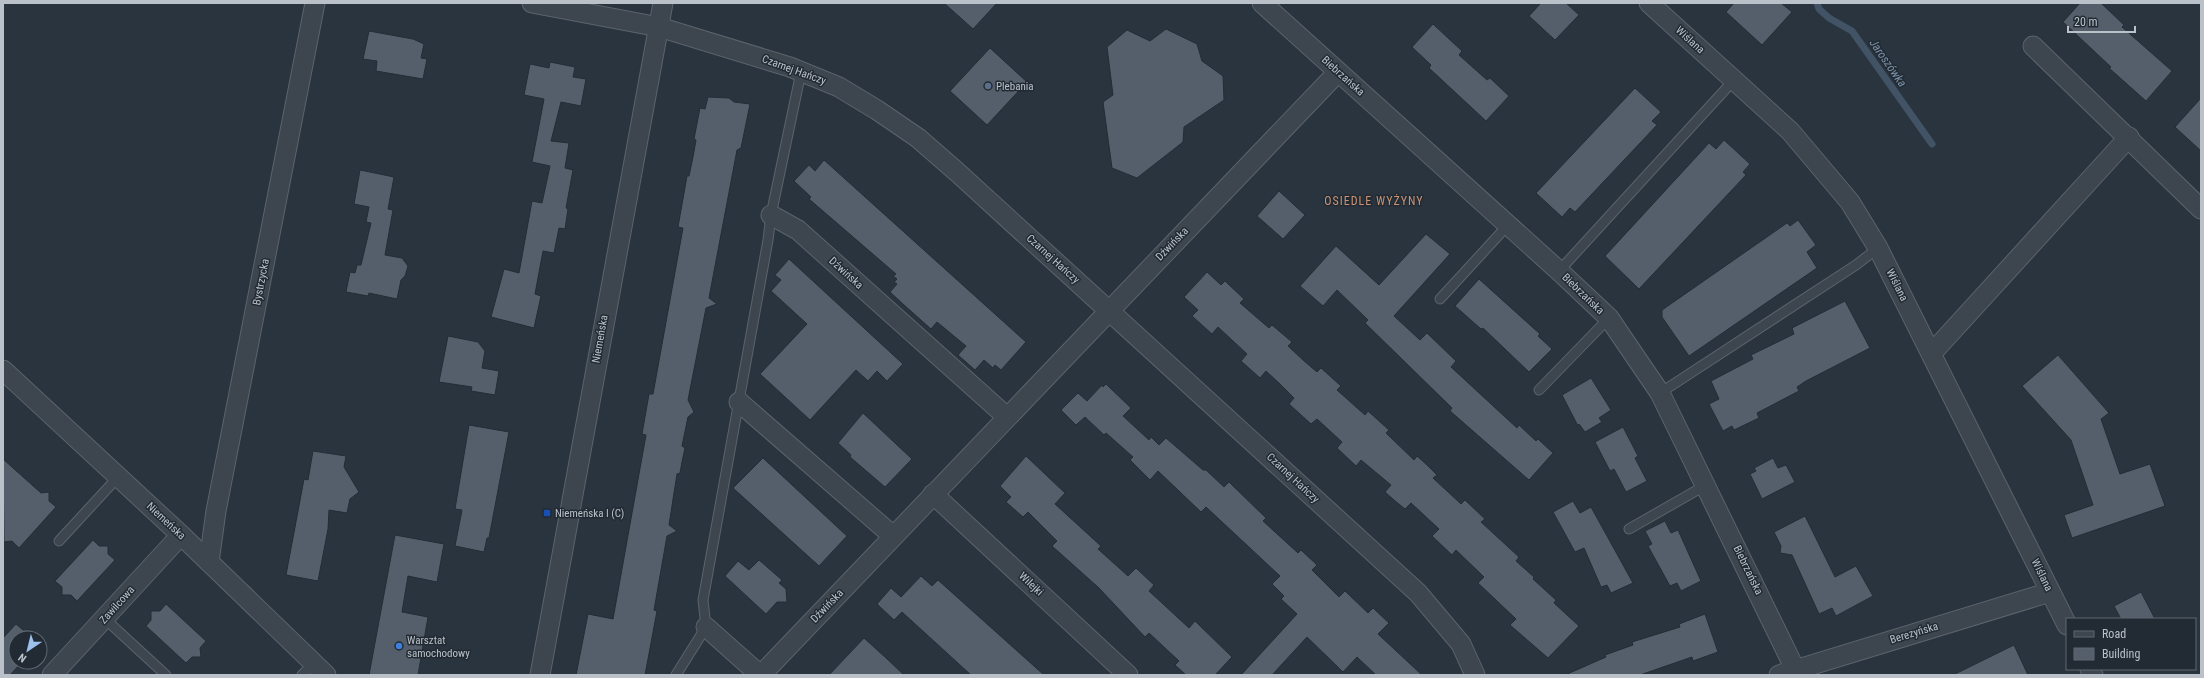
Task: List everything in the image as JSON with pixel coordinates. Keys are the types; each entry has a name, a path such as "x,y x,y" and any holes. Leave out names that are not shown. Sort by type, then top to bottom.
{"street":[{"name":"Bystrzycka","path":"209,562 216,511 315,3"},
{"name":"Czarnej Hańczy","path":"532,3 659,27 802,72 839,87 894,120 918,138 1109,310 1418,592 1461,644 1475,675"},
{"name":"Niemeńska","path":"540,675 663,3"},
{"name":"Biebrzańska","path":"1262,3 1609,318 1660,393 1706,485 1787,672"},
{"name":"Wiślana","path":"1652,4 1790,131 1850,202 1878,248 1932,353 2066,623"},
{"path":"2033,46 2201,208"},
{"name":"Dźwińska","path":"761,675 1006,417 1338,72"},
{"path":"1932,353 2129,137"},
{"name":"Dźwińska","path":"771,215 798,230 1006,417"},
{"name":"Niemeńska","path":"3,370 209,562 314,671"},
{"path":"739,402 893,536"},
{"name":"Wilejki","path":"934,494 1128,675"},
{"name":"Zawilcowa","path":"52,675 180,535"},
{"name":"Berezyńska","path":"1787,672 2050,592"},
{"path":"706,627 761,675"}],"lane":[{"path":"676,675 706,627 704,600 768,240 771,215 802,72"},
{"path":"1558,271 1734,80"},
{"path":"1440,299 1508,226"},
{"path":"1660,393 1856,265 1878,248"},
{"path":"1539,390 1609,318"},
{"path":"59,541 118,477"},
{"path":"1629,529 1706,485"},
{"path":"104,618 166,675"}],"building":[{"path":"944,3 997,3 973,29"},
{"path":"1541,3 1566,3 1579,15 1555,40 1529,16"},
{"path":"1734,3 1781,3 1792,12 1762,45 1726,12"},
{"path":"2080,3 2101,3 2124,25 2122,27 2172,71 2146,101 2109,68 2111,67 2063,22"},
{"path":"1433,24 1462,51 1459,55 1487,80 1490,78 1509,96 1486,121 1429,68 1431,65 1412,47"},
{"path":"1166,29 1197,44 1202,61 1223,76 1224,100 1184,127 1183,142 1137,178 1112,168 1103,102 1113,95 1107,47 1127,30 1150,41"},
{"path":"369,31 413,39 424,44 421,58 427,59 423,79 376,71 377,61 363,59"},
{"name":"Plebania","path":"990,48 1027,82 987,125 950,91"},
{"path":"550,62 575,67 573,77 586,79 581,106 561,102 551,141 569,143 565,168 573,170 566,208 568,209 565,229 559,228 554,253 543,251 535,294 541,296 534,328 491,317 504,269 519,273 532,201 542,203 550,166 532,162 544,99 524,95 530,64 549,68"},
{"path":"1635,88 1661,112 1652,121 1657,125 1575,212 1570,208 1562,217 1536,193"},
{"path":"708,97 729,98 734,102 750,104 741,148 737,150 709,298 717,304 706,308 688,400 694,412 688,417 682,446 685,448 680,473 677,474 669,525 677,531 667,536 654,610 657,611 645,675 576,675 588,614 613,619 646,435 642,434 649,394 653,394 683,228 678,227 687,176 689,176 693,157 696,140 694,139 700,108 705,109"},
{"path":"2201,98 2201,151 2175,127"},
{"path":"1724,140 1750,164 1743,172 1746,175 1639,289 1605,256 1709,143 1716,149"},
{"path":"824,160 1026,342 1001,370 995,365 993,368 984,360 975,370 958,355 966,346 937,322 931,329 890,292 897,284 894,282 897,279 893,276 896,274 809,199 811,197 794,181 809,165 815,171"},
{"path":"360,170 394,177 388,209 393,210 385,255 402,258 408,266 405,276 401,280 397,299 369,293 368,296 346,292 350,272 355,273 357,265 361,265 371,223 366,222 369,207 354,204"},
{"path":"1279,191 1305,215 1283,239 1257,216"},
{"path":"1798,220 1816,245 1807,252 1817,268 1689,356 1662,317 1662,310 1787,223 1790,226"},
{"path":"1426,234 1450,254 1394,316 1420,340 1427,333 1456,361 1451,367 1517,428 1519,425 1536,441 1538,439 1553,453 1529,480 1450,411 1452,408 1365,323 1368,320 1337,290 1323,306 1300,286 1336,246 1379,285"},
{"path":"789,259 903,364 887,381 877,371 868,381 856,370 810,420 760,374 807,324 771,291 781,280 775,275"},
{"path":"1207,272 1221,285 1225,281 1244,299 1240,303 1269,328 1272,325 1292,342 1288,346 1317,372 1321,368 1341,386 1337,390 1365,415 1368,411 1389,430 1386,433 1414,460 1417,456 1427,465 1437,475 1433,478 1461,504 1465,500 1485,519 1481,522 1519,557 1516,561 1556,600 1554,603 1579,626 1548,658 1510,625 1516,619 1478,583 1484,577 1456,550 1452,555 1432,536 1439,529 1411,503 1405,509 1394,500 1385,492 1391,485 1361,460 1356,466 1337,448 1342,442 1317,419 1311,424 1289,404 1294,398 1266,371 1260,378 1241,361 1247,354 1218,327 1212,334 1192,316 1198,310 1184,297"},
{"path":"1479,279 1540,334 1538,336 1552,349 1529,372 1483,328 1481,329 1455,306"},
{"path":"1845,301 1870,348 1806,381 1797,387 1799,391 1757,413 1759,418 1734,430 1732,426 1723,431 1709,404 1719,399 1711,381 1753,359 1751,355 1794,334 1792,328"},
{"path":"448,336 478,342 485,351 482,368 499,371 495,395 471,391 472,387 439,382"},
{"path":"2058,355 2109,413 2101,419 2120,474 2150,464 2165,506 2072,538 2064,515 2093,505 2071,440 2022,386"},
{"path":"1591,378 1611,410 1599,418 1602,422 1585,432 1579,424 1578,426 1562,395"},
{"path":"1106,384 1131,408 1123,416 1149,440 1151,437 1159,445 1166,438 1203,470 1206,470 1224,487 1229,482 1266,518 1263,521 1298,553 1301,550 1317,565 1312,570 1339,597 1345,591 1368,613 1373,608 1389,623 1378,634 1422,675 1376,675 1357,657 1343,672 1307,637 1272,675 1241,675 1297,614 1281,599 1284,596 1272,584 1280,576 1206,507 1201,512 1158,471 1150,480 1130,460 1133,457 1106,433 1104,435 1085,417 1076,425 1061,410 1078,393 1087,401 1102,385 1103,387"},
{"path":"863,413 912,459 885,487 850,457 851,455 838,443"},
{"path":"469,425 509,432 489,538 487,538 484,552 455,546 462,510 455,509"},
{"path":"1623,427 1638,456 1635,458 1647,481 1626,492 1614,469 1610,471 1595,442"},
{"path":"313,451 346,456 344,467 359,492 350,499 347,513 329,510 328,529 318,581 286,575 304,479 308,480"},
{"path":"1026,456 1065,493 1055,504 1101,546 1098,549 1128,576 1136,568 1154,585 1149,591 1189,628 1195,621 1232,657 1215,675 1186,675 1175,665 1179,661 1149,633 1145,637 1099,588 1052,546 1057,541 1028,512 1023,517 1006,502 1011,497 1000,486"},
{"path":"763,458 847,536 819,566 733,488"},
{"path":"1773,458 1778,468 1786,465 1795,482 1762,499 1750,474 1756,471 1754,468"},
{"path":"3,459 41,493 49,492 49,501 56,507 19,548 12,541 4,542"},
{"path":"1573,501 1580,513 1591,507 1633,583 1611,593 1607,585 1601,587 1584,548 1575,552 1553,512"},
{"path":"1805,516 1835,577 1856,566 1873,596 1836,616 1832,608 1819,614 1792,555 1780,553 1781,546 1774,532"},
{"path":"1665,521 1671,533 1678,530 1701,581 1681,591 1677,583 1670,586 1648,546 1652,544 1645,531"},
{"path":"395,535 444,544 437,582 408,576 402,612 428,617 418,675 369,675"},
{"path":"93,540 99,546 108,546 108,554 115,560 77,601 71,595 62,595 62,587 55,581"},
{"path":"759,560 782,580 779,583 786,589 787,602 777,602 766,614 725,576 738,561 749,570"},
{"path":"921,576 932,586 938,580 1044,675 971,675 902,612 894,620 877,604 891,588 901,597"},
{"path":"2141,592 2154,618 2120,618 2114,606"},
{"path":"166,604 206,641 200,648 201,657 192,657 186,663 146,626 151,620 151,611 160,611"},
{"path":"1705,614 1718,652 1693,661 1692,657 1640,675 1565,675 1606,657 1605,655 1633,645 1632,642 1680,627 1679,624"},
{"path":"16,624 23,630 10,630"},
{"path":"8,633 8,670 15,670 10,675 3,675 3,638"},
{"path":"864,638 886,658 904,675 829,675"},
{"path":"2014,645 2028,675 1953,675"}],"waterway":[{"name":"Jaroszówka","path":"1817,3 1819,9 1829,18 1852,31 1932,144"}],"place":[{"name":"Plebania","path":"988,86"},
{"name":"Niemeńska I (C)","path":"547,513"},
{"name":"Warsztat samochodowy","path":"399,646"}],"district":[{"name":"OSIEDLE WYŻYNY","path":"1374,201"}]}
